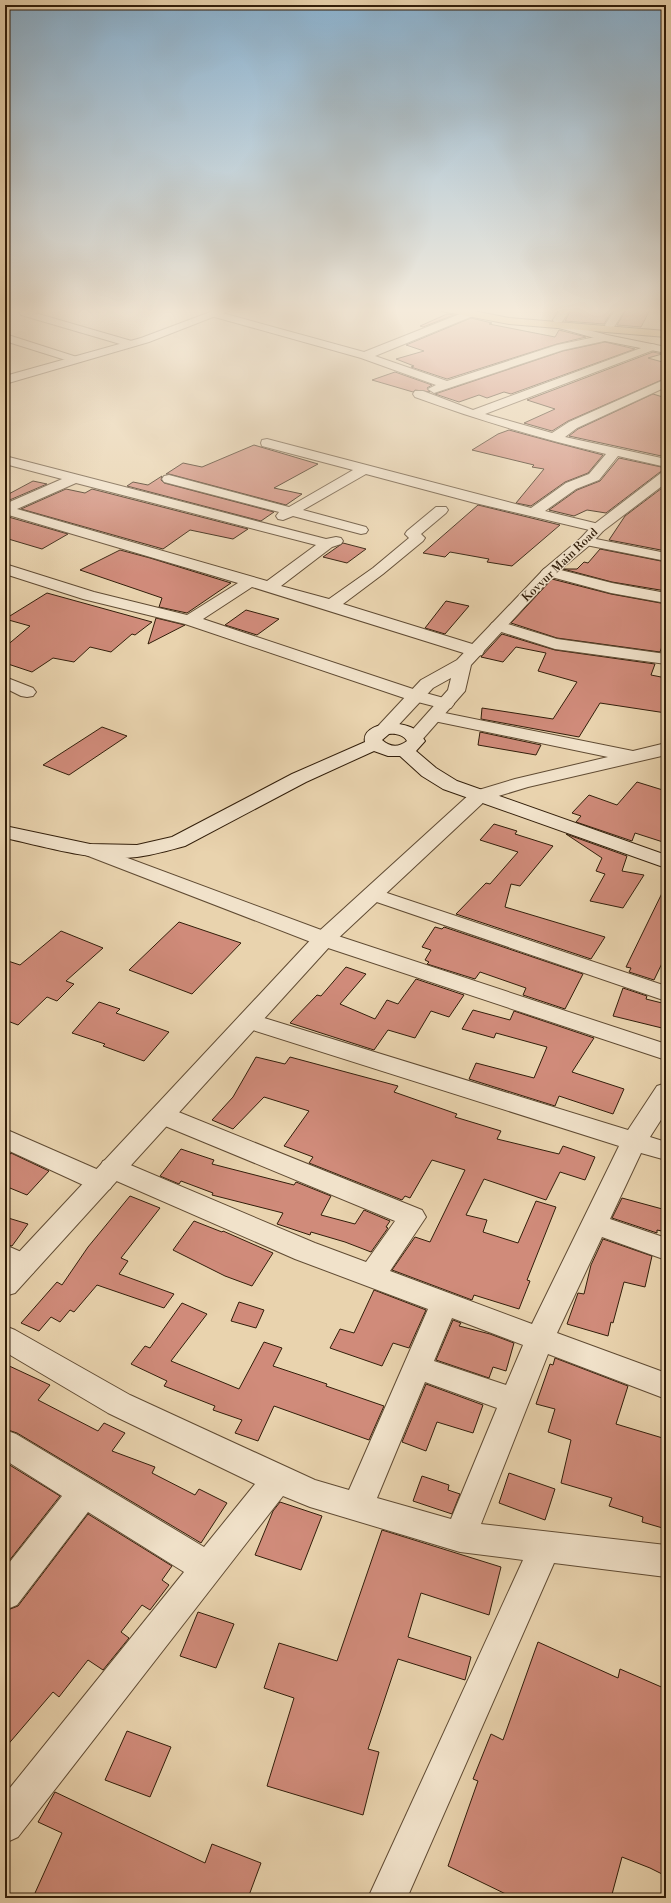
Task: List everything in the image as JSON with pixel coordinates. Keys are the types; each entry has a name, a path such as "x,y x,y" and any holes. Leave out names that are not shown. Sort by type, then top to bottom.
{"street":[{"path":"427,397 473,414 554,438 666,463"},
{"path":"473,414 519,397"},
{"path":"554,438 573,425 635,397"},
{"path":"267,443 480,500 598,528"},
{"path":"534,512 571,486 594,477 615,451"},
{"path":"5,460 327,544"},
{"path":"266,528 290,511 364,469"},
{"name":"Kovvur Main Road","path":"380,736 427,684 463,664 549,572 586,541 598,528 666,476"},
{"path":"5,510 75,478"},
{"path":"169,479 361,530 327,544 269,587"},
{"path":"5,510 331,605 476,651"},
{"path":"331,605 378,571 418,538 412,534 441,510"},
{"path":"586,541 666,557"},
{"path":"5,569 89,596 190,620 416,696 440,710 634,757"},
{"path":"549,572 611,588 666,598"},
{"path":"190,620 250,582"},
{"path":"498,626 555,644 666,659"},
{"path":"90,850 137,851 178,842 380,736 389,750 409,743 456,691 463,664"},
{"path":"5,682 27,692"},
{"path":"409,743 429,772 450,785 666,862"},
{"path":"5,1285 14,1261 106,1175 324,939 479,796 522,783 666,749"},
{"path":"5,832 90,850 324,939 666,1052"},
{"path":"372,894 666,994"},
{"path":"248,1022 666,1151"},
{"path":"460,1537 539,1340 634,1141 666,1092"},
{"path":"162,1115 413,1217 371,1276"},
{"path":"5,1138 539,1340 666,1386"},
{"path":"594,1224 666,1249"},
{"path":"357,1507 444,1304"},
{"path":"5,1338 119,1404 310,1493 460,1537 666,1561"},
{"path":"417,1366 515,1401"},
{"path":"7,1449 84,1492 208,1568"},
{"path":"5,1824 278,1479"},
{"path":"5,1594 84,1492"},
{"path":"387,1898 545,1547"}],"building":[{"path":"443,397 474,397 459,402"},
{"path":"535,397 623,397 568,421 552,431 524,423 555,409 527,400"},
{"path":"647,397 666,398 666,457 569,436 578,429"},
{"path":"509,430 603,455 588,473 565,482 531,506 516,503 544,469 532,467 534,465 472,450 498,434"},
{"path":"254,445 318,464 274,488 302,494 286,505 166,474 183,463 202,467"},
{"path":"619,458 666,468 666,471 660,472 606,513 587,510 574,516 549,510 577,490 600,481"},
{"path":"162,476 161,480 164,483 274,512 261,521 127,486 133,482 148,485"},
{"path":"33,481 47,484 5,502 5,496"},
{"path":"666,485 666,551 609,540 625,516"},
{"path":"66,489 85,493 92,489 248,529 233,539 190,530 163,549 21,509"},
{"path":"478,505 560,525 512,566 487,562 489,559 450,552 445,557 423,553"},
{"path":"5,516 68,534 42,549 5,538"},
{"path":"343,543 366,549 347,563 323,557"},
{"path":"600,549 666,562 666,591 612,582 563,569 577,569 584,562 588,563"},
{"path":"120,550 231,583 187,613 159,607 162,598 80,570"},
{"path":"552,579 611,594 666,604 666,636 660,652 557,638 511,623"},
{"path":"47,593 152,622 135,635 132,634 111,652 90,647 74,662 53,658 32,672 5,663 5,647 30,626 5,619"},
{"path":"446,601 469,606 445,634 425,628"},
{"path":"246,610 279,619 257,635 225,625"},
{"path":"156,618 185,625 148,644"},
{"path":"502,634 555,650 655,664 651,675 666,678 666,713 600,703 579,737 481,719 482,708 553,719 577,682 538,671 546,653 516,647 503,662 481,657"},
{"path":"102,727 127,736 69,775 43,765"},
{"path":"480,732 541,745 536,755 478,745"},
{"path":"637,782 666,791 666,843 635,833 632,841 576,822 581,816 572,813 589,795 617,805"},
{"path":"494,824 517,831 515,834 553,846 520,886 511,884 505,907 605,937 591,959 456,914 486,883 490,884 518,852 480,840"},
{"path":"566,834 627,856 622,871 644,875 623,908 590,901 605,874 596,871 602,858"},
{"path":"666,885 666,955 654,980 629,972 631,968 626,967"},
{"path":"179,922 241,943 192,994 129,970"},
{"path":"435,927 442,929 444,927 583,974 565,1009 523,995 526,988 480,972 475,979 427,964 429,962 425,960 431,950 422,947"},
{"path":"61,931 103,948 66,981 74,984 57,1001 47,997 18,1025 5,1020 5,960 20,965"},
{"path":"346,967 366,974 340,1004 375,1019 387,1000 398,1004 416,979 464,995 449,1017 431,1011 415,1038 388,1030 374,1050 290,1023 317,995 321,996"},
{"path":"623,988 647,996 646,999 666,1004 666,1029 613,1016"},
{"path":"99,1002 120,1009 116,1013 169,1032 144,1061 103,1046 105,1044 72,1033"},
{"path":"473,1010 510,1020 514,1011 594,1038 572,1072 624,1089 613,1114 559,1096 555,1106 469,1079 476,1063 534,1078 547,1047 496,1033 494,1038 462,1029"},
{"path":"256,1057 285,1064 290,1057 398,1086 394,1092 457,1114 455,1117 501,1131 497,1139 559,1154 563,1146 595,1157 585,1180 560,1172 546,1200 484,1179 466,1215 487,1220 483,1232 518,1243 536,1201 556,1207 527,1280 530,1281 519,1309 474,1295 472,1300 392,1270 415,1237 430,1242 465,1170 432,1160 410,1198 405,1196 402,1200 309,1163 313,1157 284,1146 309,1111 264,1097 233,1129 212,1120 233,1097"},
{"path":"181,1149 214,1160 212,1164 294,1185 296,1182 331,1196 321,1215 355,1224 364,1210 390,1221 386,1227 388,1228 371,1252 345,1242 311,1232 310,1235 277,1224 283,1213 212,1195 213,1193 181,1181 179,1184 160,1176"},
{"path":"11,1153 49,1171 27,1195 5,1186 5,1160"},
{"path":"130,1196 160,1208 121,1258 128,1261 119,1274 174,1294 164,1308 97,1285 74,1312 70,1310 60,1322 51,1317 39,1331 21,1323 57,1282 62,1285 88,1247"},
{"path":"622,1198 666,1210 666,1232 657,1230 657,1233 612,1218"},
{"path":"5,1217 28,1224 12,1246 5,1244"},
{"path":"194,1221 222,1232 223,1231 273,1253 252,1286 225,1276 173,1250"},
{"path":"603,1239 652,1256 645,1287 624,1282 608,1336 567,1324 578,1293 584,1294 591,1265"},
{"path":"374,1290 426,1310 409,1348 393,1343 382,1366 330,1348 340,1329 354,1333"},
{"path":"239,1302 264,1310 256,1328 231,1321"},
{"path":"182,1303 207,1314 171,1361 239,1389 264,1342 282,1348 273,1366 327,1384 326,1386 384,1406 369,1440 274,1406 258,1441 235,1433 242,1420 213,1410 215,1406 164,1386 167,1381 131,1364 145,1346 150,1348"},
{"path":"453,1320 461,1323 459,1326 490,1334 514,1343 506,1371 493,1367 489,1378 436,1360"},
{"path":"555,1358 628,1386 616,1424 666,1439 666,1529 642,1522 643,1517 609,1506 612,1498 561,1483 571,1440 548,1432 555,1409 536,1404 550,1364 553,1365"},
{"path":"5,1364 50,1385 38,1400 98,1431 104,1423 125,1433 112,1451 155,1467 152,1473 195,1495 199,1489 227,1503 201,1543 17,1433 5,1429"},
{"path":"426,1384 483,1405 473,1433 437,1422 426,1451 402,1442"},
{"path":"8,1464 60,1496 5,1566 5,1468"},
{"path":"509,1473 555,1489 545,1520 499,1503"},
{"path":"422,1476 449,1485 448,1490 460,1494 452,1514 413,1501"},
{"path":"280,1502 322,1516 301,1570 255,1555 273,1511"},
{"path":"88,1514 172,1566 162,1580 169,1585 150,1610 142,1605 121,1632 129,1638 103,1670 88,1660 59,1697 53,1692 5,1748 5,1611 18,1606"},
{"path":"382,1530 501,1567 489,1615 421,1593 408,1637 471,1657 465,1680 398,1659 368,1749 379,1752 363,1815 267,1786 294,1698 264,1688 279,1643 337,1661"},
{"path":"198,1612 234,1624 216,1668 180,1656"},
{"path":"538,1642 618,1678 620,1669 666,1689 666,1876 622,1857 611,1898 514,1898 448,1866 478,1781 473,1779 491,1734 503,1740"},
{"path":"127,1731 171,1747 150,1797 105,1780"},
{"path":"55,1792 205,1863 212,1844 261,1863 248,1898 47,1898 35,1893 62,1833 38,1822"}]}
